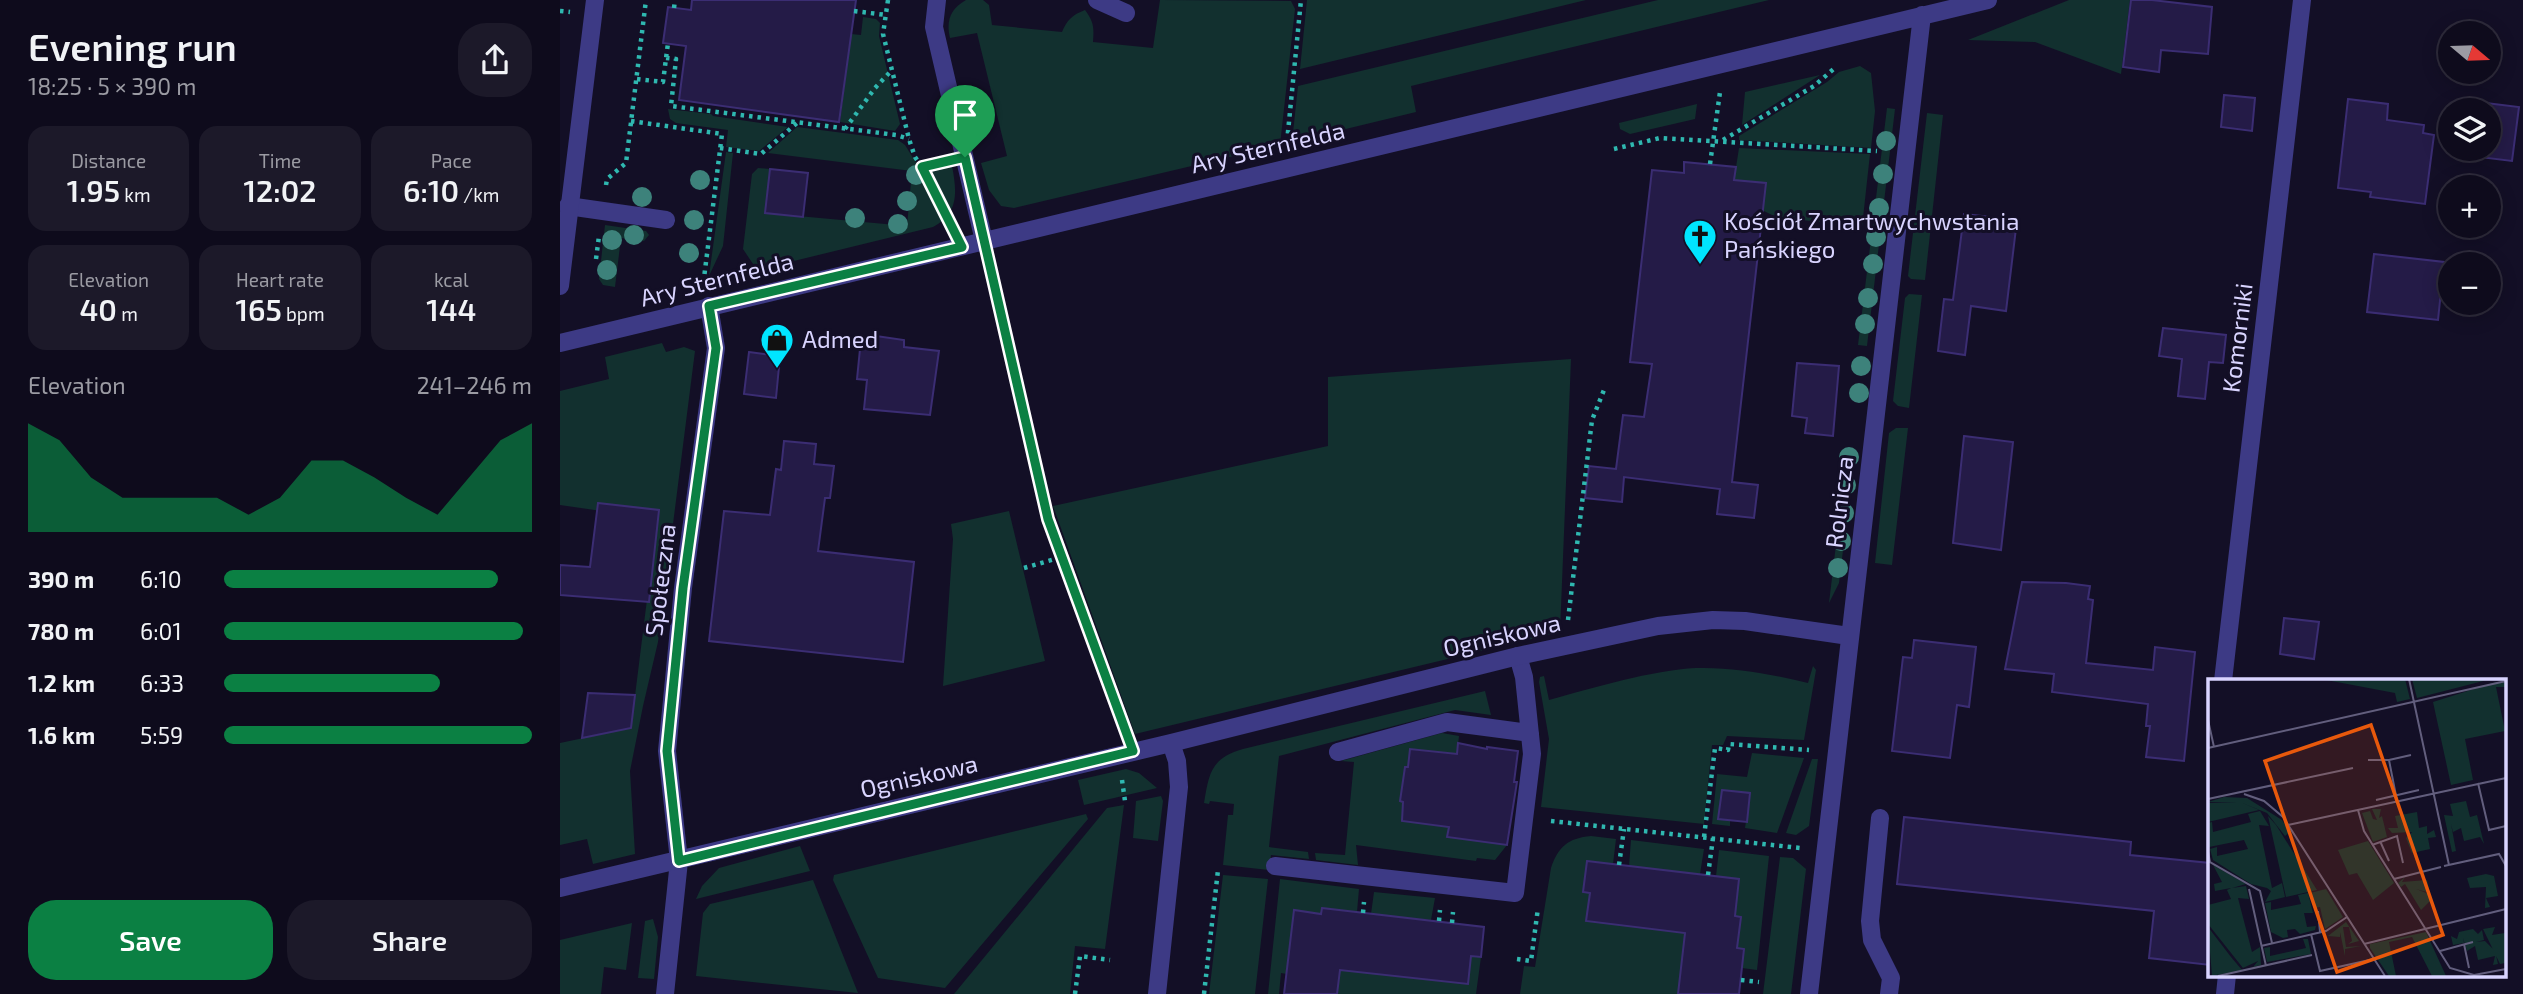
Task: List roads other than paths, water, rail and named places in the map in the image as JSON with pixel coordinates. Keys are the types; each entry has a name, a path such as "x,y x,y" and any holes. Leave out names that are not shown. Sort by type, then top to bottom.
{"street":[{"path":"560,286 595,0"},
{"path":"937,0 934,27 984,241"},
{"path":"1097,0 1126,13"},
{"name":"Ary Sternfelda","path":"560,343 1988,0"},
{"name":"Komorniki","path":"2223,679 2302,0"},
{"name":"Rolnicza","path":"1809,994 1922,15"},
{"path":"568,206 666,220"},
{"name":"Społeczna","path":"679,861 667,751 683,588 716,348 709,306"},
{"name":"Ogniskowa","path":"560,888 1171,743 1518,656 1658,626 1713,620 1745,621 1849,636"},
{"path":"1275,866 1516,893 1532,754 1524,677 1518,656"},
{"path":"1338,752 1447,722 1530,733"},
{"path":"1157,994 1179,787 1177,761 1171,743"},
{"path":"1880,818 1870,921 1872,940 1891,978 1889,994"},
{"path":"665,994 679,861"},
{"path":"2225,994 2227,976"}],"place":[{"name":"Kościół Zmartwychwstania Pańskiego","path":"1700,266"},
{"name":"Admed","path":"777,370"}]}
